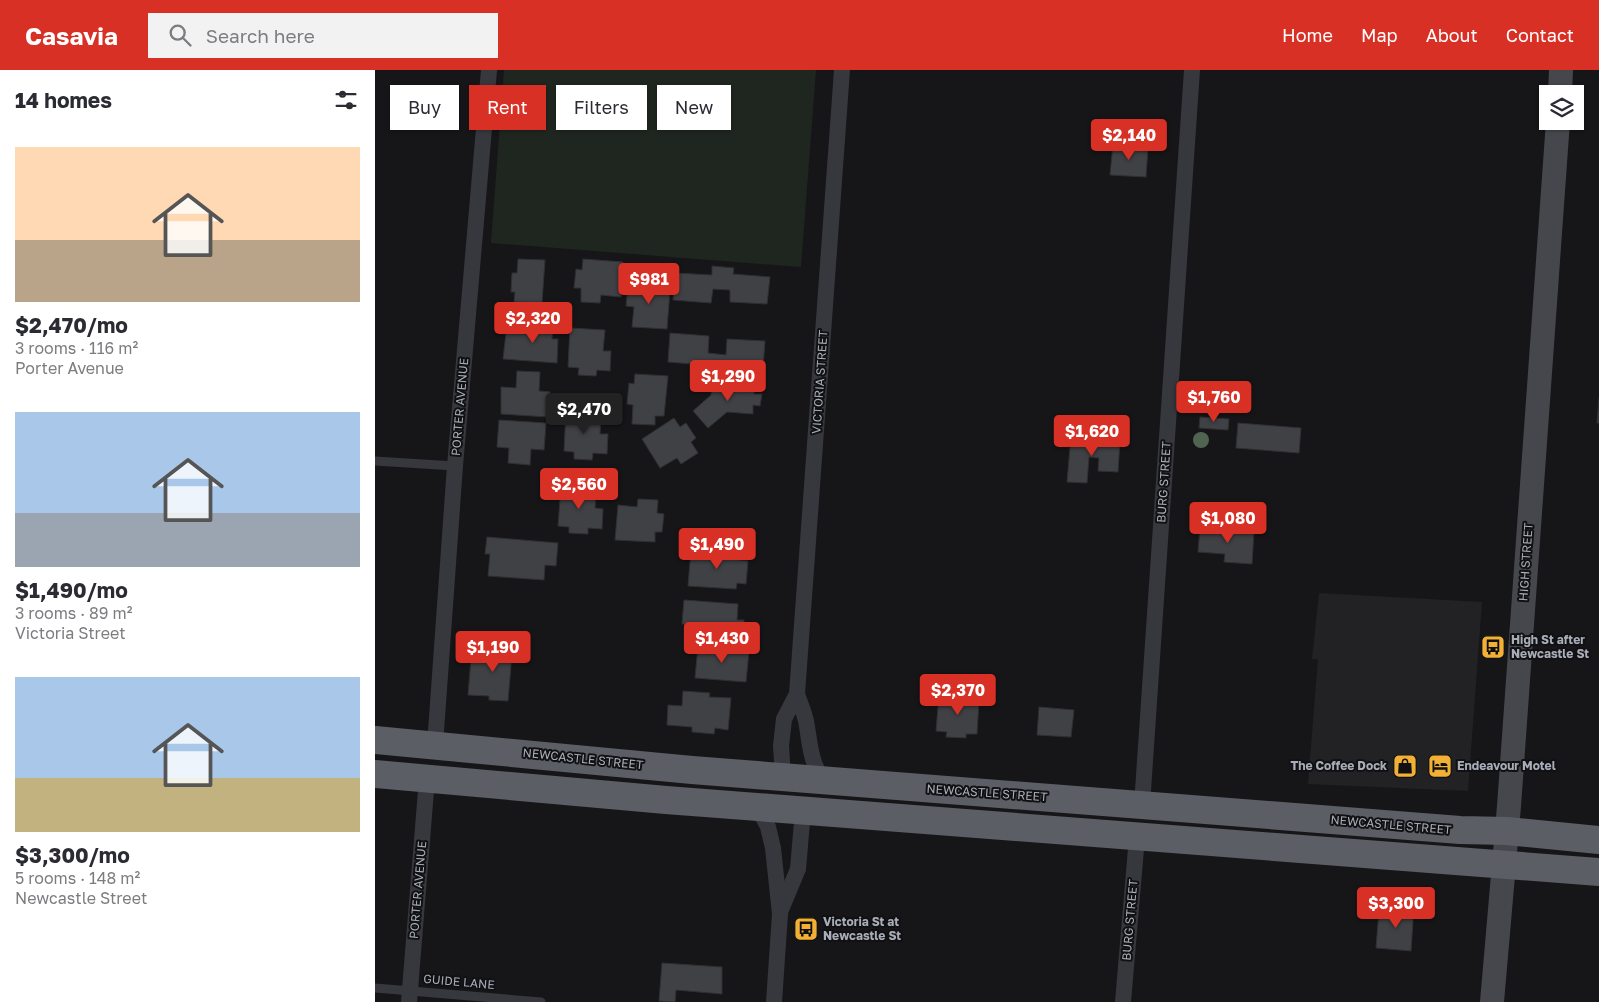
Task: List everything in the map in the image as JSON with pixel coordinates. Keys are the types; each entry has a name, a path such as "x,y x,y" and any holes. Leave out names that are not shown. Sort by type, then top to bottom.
{"highway":[{"name":"NEWCASTLE STREET","path":"375,740 744,774 1599,840"},
{"path":"375,774 666,800 1599,872"},
{"path":"744,774 789,799 803,810"},
{"path":"783,777 806,793 851,813"}],"main road":[{"path":"1560,85 1561,70"},
{"name":"HIGH STREET","path":"1492,1002 1507,832 1557,130"}],"street":[{"name":"PORTER AVENUE","path":"435,745 455,466 489,70"},
{"name":"VICTORIA STREET","path":"823,780 816,771 812,761 805,719 797,694 842,70"},
{"name":"BURG STREET","path":"1142,805 1192,70"},
{"name":"VICTORIA STREET","path":"783,777 781,758 784,720 797,694"},
{"name":"PORTER AVENUE","path":"409,996 427,778"},
{"path":"752,806 763,817 773,848 780,914 773,1002"},
{"path":"780,914 798,868 803,810"},
{"name":"BURG STREET","path":"1123,1002 1137,837"}],"lane":[{"path":"375,461 455,466"},
{"name":"GUIDE LANE","path":"375,988 409,996 541,1002"}],"shaded area":[{"path":"504,70 816,70 801,267 491,243 499,130 546,130 546,85 503,85"},
{"path":"1319,593 1482,602 1468,791 1308,784 1318,659 1312,659"}],"building":[{"path":"1113,145 1148,147 1146,177 1110,175"},
{"path":"518,259 545,260 542,303 514,302 515,292 511,292 512,273 517,273"},
{"path":"583,259 623,262 621,297 601,295 600,303 581,302 581,288 574,288 576,269 582,270"},
{"path":"712,266 734,268 733,274 770,277 767,304 730,302 730,290 713,289 711,303 673,300 675,273 712,275"},
{"path":"641,281 659,282 659,289 670,290 667,329 632,327 634,307 626,306 628,286 640,287"},
{"path":"530,319 553,321 552,339 558,339 557,363 503,359 506,333 529,334"},
{"path":"570,328 605,330 603,351 611,351 610,371 597,370 596,376 578,375 579,368 568,367"},
{"path":"670,333 709,336 708,353 726,355 727,339 765,341 763,368 727,365 726,378 704,377 705,365 668,362"},
{"path":"517,371 540,372 539,391 550,392 548,417 501,414 501,387 516,388"},
{"path":"635,374 668,376 664,416 655,416 655,425 632,424 633,405 627,404 629,383 634,384"},
{"path":"712,382 755,385 754,394 762,394 760,406 753,405 753,414 727,412 708,428 693,411 711,395"},
{"path":"1599,398 1599,423 1597,423"},
{"path":"566,411 601,414 600,434 608,434 607,454 593,453 592,460 574,459 574,452 564,451"},
{"path":"1200,417 1229,419 1228,430 1199,428"},
{"path":"674,418 680,427 686,423 696,438 691,442 698,453 681,464 677,458 660,468 642,439"},
{"path":"499,420 546,423 544,450 531,449 530,465 508,463 509,448 497,447"},
{"path":"1238,423 1301,428 1299,453 1236,448"},
{"path":"1071,436 1120,440 1118,472 1098,471 1099,458 1089,457 1087,483 1067,482"},
{"path":"561,486 596,488 595,508 603,509 602,529 588,528 588,534 569,533 569,527 558,526"},
{"path":"638,499 658,500 657,513 664,514 662,532 655,532 655,542 615,540 618,505 637,507"},
{"path":"1200,527 1254,531 1252,564 1224,562 1225,554 1198,552"},
{"path":"487,537 558,543 556,566 545,565 544,580 488,576 490,554 485,554"},
{"path":"691,550 739,554 739,560 748,561 746,584 737,583 736,589 688,586"},
{"path":"684,600 738,604 737,620 744,620 743,637 699,633 699,626 682,624"},
{"path":"491,640 513,642 508,701 489,700 489,696 468,695 471,659 490,660"},
{"path":"698,646 749,651 746,682 695,678"},
{"path":"683,691 710,693 709,697 731,698 728,730 715,728 714,734 692,732 692,727 667,725 668,705 682,706"},
{"path":"939,695 979,699 977,734 966,734 966,738 946,737 947,732 936,731"},
{"path":"1039,707 1074,710 1071,737 1037,735"},
{"path":"1396,904 1414,906 1411,951 1376,948 1379,910 1395,911"},
{"path":"662,963 722,967 722,994 676,990 675,1002 659,1001"}],"place":[{"name":"High St after Newcastle St","path":"1493,647"},
{"name":"The Coffee Dock","path":"1405,766"},
{"name":"Endeavour Motel","path":"1440,766"},
{"name":"Victoria St at Newcastle St","path":"806,929"}]}
